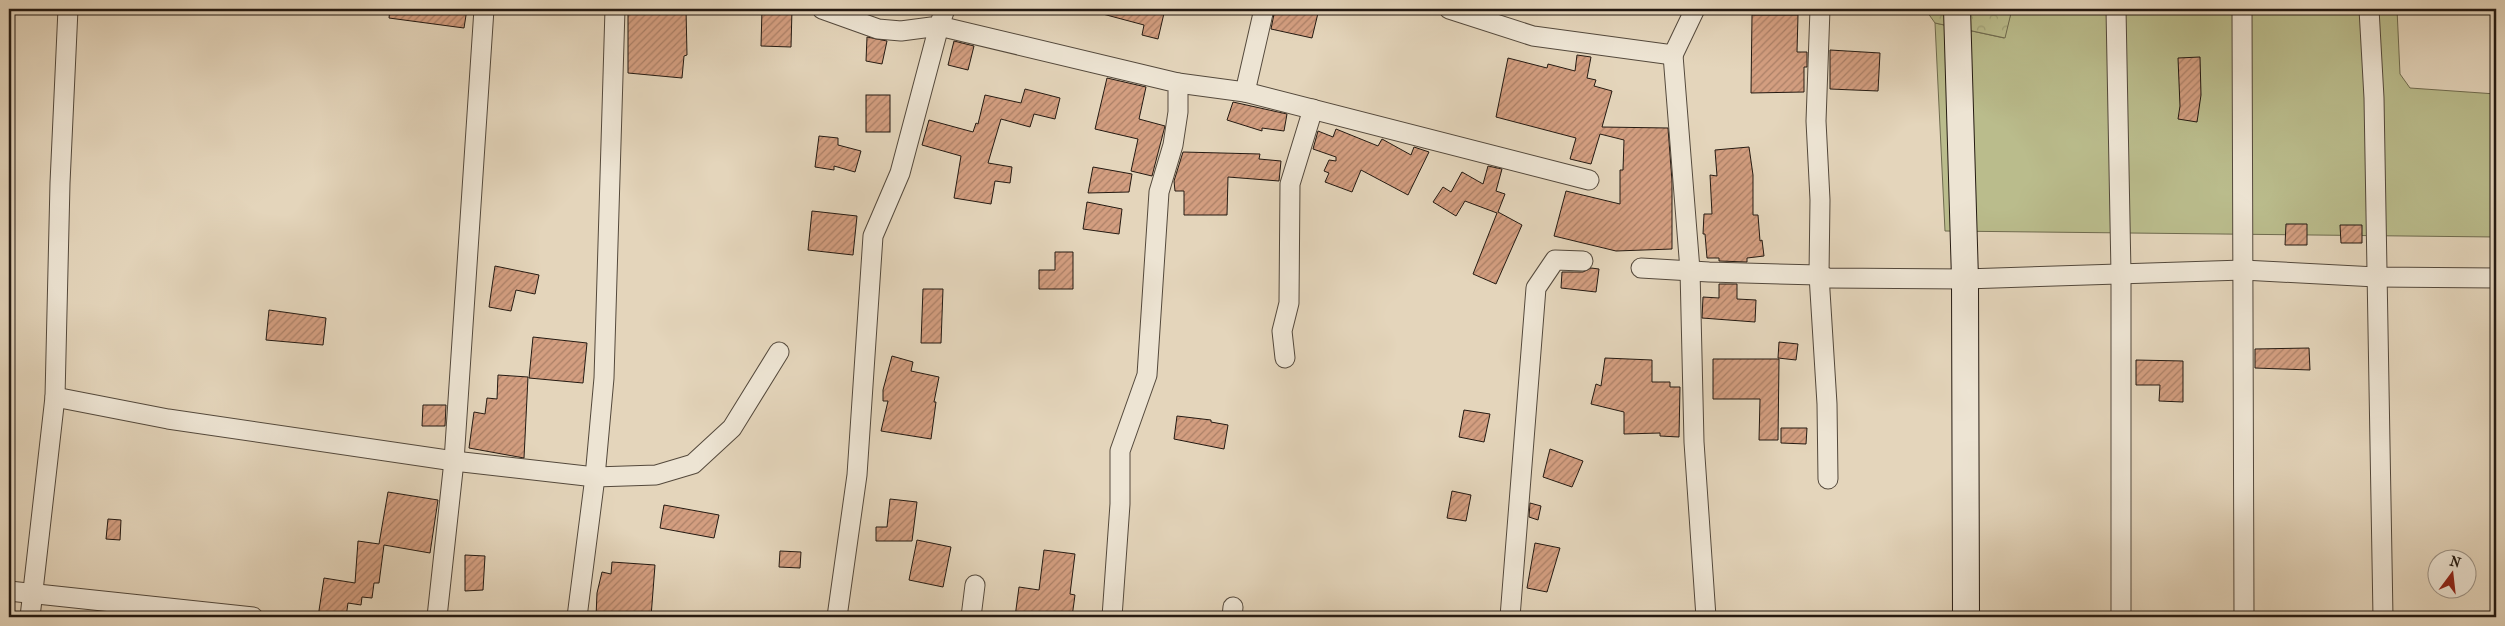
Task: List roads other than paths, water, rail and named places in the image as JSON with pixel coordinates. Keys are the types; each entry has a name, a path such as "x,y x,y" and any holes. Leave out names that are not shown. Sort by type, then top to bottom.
{"street":[{"path":"30,617 55,397 68,9"},
{"path":"438,617 454,461 484,9"},
{"path":"577,617 595,477 604,378 616,9"},
{"path":"822,9 878,29 900,31 942,17 1178,83 1245,92 1589,180"},
{"path":"1245,92 1264,9"},
{"path":"1449,9 1533,36 1673,55"},
{"path":"1695,9 1673,55 1690,270 1694,442 1706,617"},
{"path":"1820,9 1816,121 1820,200 1819,275 1827,404 1828,479"},
{"path":"1957,9 1965,279 1966,617"},
{"path":"2116,9 2121,274 2121,617"},
{"path":"2242,9 2244,617"},
{"path":"2369,9 2374,98 2383,617"},
{"path":"837,617 857,475 874,236 900,173 942,17"},
{"path":"1112,617 1120,504 1120,451 1148,375 1159,192 1173,145 1178,112 1178,83"},
{"path":"1285,358 1282,331 1289,303 1290,184 1313,109"},
{"path":"1510,617 1536,288 1556,260 1583,261"},
{"path":"1641,268 1819,275 1828,278 1965,279 2243,270 2376,277 2496,278"},
{"path":"55,397 168,419 454,461 595,477 656,475 693,464 732,428 779,352"},
{"path":"971,617 975,585"},
{"path":"9,591 253,617"}]}
